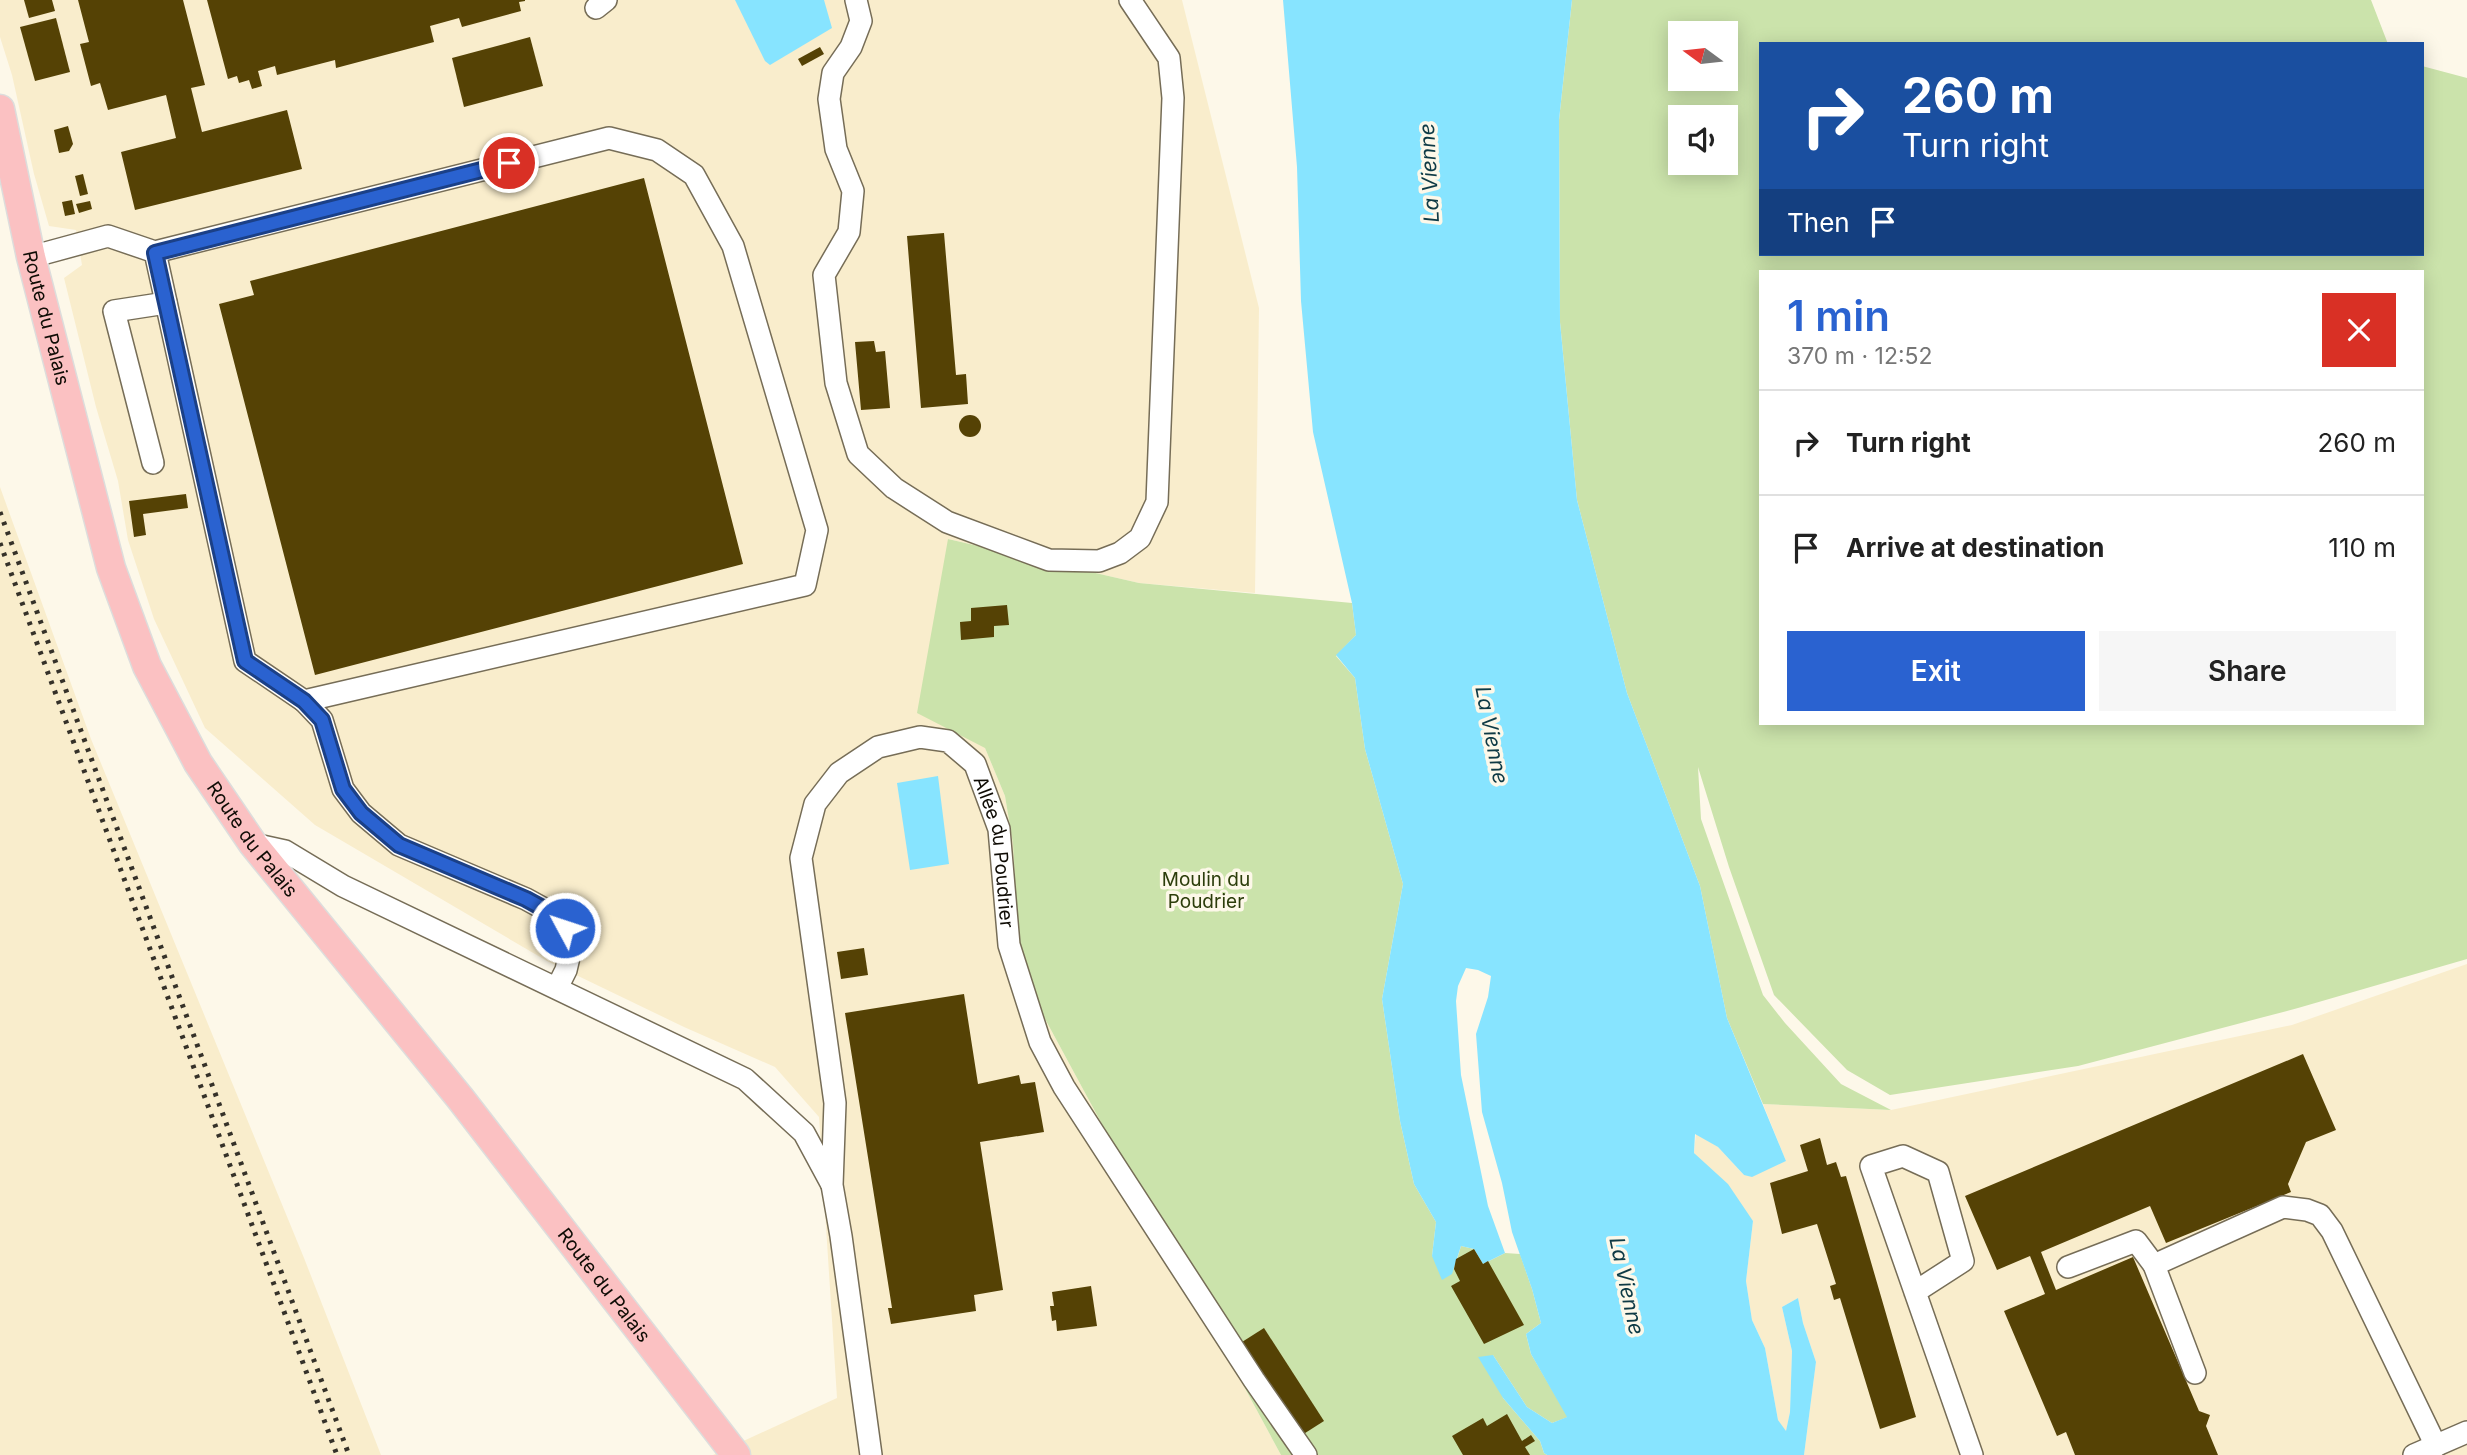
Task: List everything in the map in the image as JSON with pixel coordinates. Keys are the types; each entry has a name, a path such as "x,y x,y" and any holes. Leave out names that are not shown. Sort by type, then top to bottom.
{"main road":[{"name":"Route du Palais","path":"0,109 31,257 111,568 147,666 198,763 253,844 460,1098 736,1455"}],"street":[{"path":"856,0 861,21 851,47 834,73 829,99 836,149 853,191 849,232 824,275 836,383 858,454 894,488 947,522 1049,560 1087,561 1099,561 1120,553 1139,538 1157,502 1172,98 1169,58 1130,0"},
{"path":"31,257 108,236 155,253 609,138 657,150 694,175 733,246 817,530 805,585 304,701"},
{"path":"155,253 245,661 304,701 322,720 343,789 361,813 399,845 526,899 557,916 573,940 566,970 556,988"},
{"path":"153,463 114,311 166,303"},
{"name":"Allée du Poudrier","path":"871,1455 832,1185 835,1103 801,859 815,804 839,773 878,747 920,737 948,741 975,764 999,829 1010,945 1040,1042 1071,1099 1306,1455"},
{"path":"253,844 285,851 342,886 746,1079 804,1133 832,1185"},
{"path":"1915,1292 1963,1261 1938,1172 1903,1156 1871,1166 1915,1292 1972,1455"},
{"path":"2154,1265 2283,1207 2307,1210 2320,1215 2332,1231 2436,1446"},
{"path":"2068,1267 2136,1241 2154,1265 2195,1373"},
{"path":"2414,1455 2467,1432"}],"shaded area":[{"path":"0,0 1182,0 1259,308 1255,593 1139,583 948,539 985,748 1005,796 1044,1017 1281,1455 713,1455 837,1398 819,1117 775,1067 547,961 315,825 205,728 154,619 128,540 118,481 96,407 64,278 82,265 76,230 49,226 0,37"},
{"path":"0,487 91,739 304,1258 381,1455 0,1455"},
{"path":"2467,964 2467,1455 1804,1455 1816,1362 1798,1298 1782,1307 1792,1351 1790,1412 1786,1432 1778,1420 1765,1348 1752,1320 1746,1281 1753,1221 1694,1153 1696,1133 1718,1147 1744,1175 1786,1161 1763,1104 1891,1110 2292,1025"}],"green space":[{"path":"1572,0 2371,0 2387,42 1759,42 1759,256 2424,256 2424,67 2467,78 2467,959 2298,1008 2078,1066 1890,1095 1847,1070 1774,995 1729,867 1698,767 1701,819 1763,995 1841,1084 1891,1110 1763,1104 1727,1018 1700,886 1627,693 1577,500 1560,322 1559,120"},
{"name":"Moulin du Poudrier","path":"948,539 1139,583 1352,603 1356,635 1336,656 1355,678 1365,749 1403,884 1382,999 1400,1121 1414,1184 1436,1222 1432,1256 1454,1269 1461,1246 1474,1249 1483,1264 1505,1253 1520,1254 1541,1323 1526,1334 1531,1354 1568,1417 1552,1423 1527,1407 1493,1355 1503,1398 1540,1441 1547,1455 1281,1455 1044,1017 1028,975 1018,935 1013,844 1005,796 985,748 917,713"}],"water":[{"path":"735,0 824,0 832,28 770,65 765,61"},
{"name":"La Vienne","path":"1283,0 1572,0 1559,120 1560,322 1577,500 1627,693 1700,886 1727,1018 1786,1161 1752,1177 1744,1175 1718,1147 1695,1134 1694,1153 1728,1184 1753,1221 1746,1281 1752,1320 1765,1348 1778,1420 1786,1431 1790,1412 1792,1351 1782,1307 1798,1298 1816,1362 1804,1455 1547,1455 1540,1441 1503,1398 1478,1357 1493,1355 1527,1407 1552,1423 1567,1417 1531,1354 1526,1334 1541,1323 1512,1232 1502,1183 1482,1112 1476,1034 1488,997 1491,976 1466,968 1458,986 1456,1001 1461,1075 1488,1206 1505,1253 1483,1264 1474,1249 1461,1246 1452,1274 1442,1280 1432,1256 1436,1222 1414,1184 1400,1121 1382,999 1403,884 1365,749 1355,678 1336,655 1356,635 1352,603 1313,432 1301,301 1297,167"},
{"path":"938,776 949,864 910,870 897,783"}],"building":[{"path":"24,0 52,0 55,11 29,18"},
{"path":"78,0 183,0 205,85 191,88 202,132 287,110 302,169 135,210 121,152 176,138 166,95 108,110 100,83 91,86 80,44 89,42"},
{"path":"207,0 525,1 519,2 521,11 462,27 459,18 430,26 434,42 336,68 335,60 277,75 275,66 258,71 262,86 252,89 249,80 239,83 237,76 228,79"},
{"path":"56,18 70,72 35,81 20,27"},
{"path":"530,37 543,86 464,107 452,58"},
{"path":"820,47 824,54 802,66 798,59"},
{"path":"68,126 73,144 69,151 59,153 54,130"},
{"path":"83,174 88,194 80,196 75,176"},
{"path":"644,178 743,564 315,675 219,304 254,295 250,281"},
{"path":"72,200 75,214 65,216 62,202"},
{"path":"90,201 92,209 79,213 76,204"},
{"path":"944,233 956,375 966,374 968,404 921,408 907,236"},
{"path":"874,341 876,352 885,351 890,408 861,410 855,342"},
{"path":"970,415 980,422 981,426 974,436 970,437 960,430 959,426 966,416"},
{"path":"186,494 188,508 143,514 146,535 134,537 129,501"},
{"path":"1007,605 1009,625 994,626 994,637 961,640 960,622 971,621 971,608"},
{"path":"864,948 868,975 841,979 837,952"},
{"path":"964,994 978,1084 1019,1075 1021,1084 1035,1082 1044,1132 980,1142 1003,1290 974,1295 976,1311 891,1324 888,1308 892,1308 845,1013"},
{"path":"2303,1054 2336,1130 2306,1142 2288,1184 2291,1192 2166,1243 2150,1206 2041,1252 2056,1290 2133,1257 2199,1411 2210,1415 2206,1426 2218,1455 2075,1455 2066,1432 2057,1436 2004,1311 2045,1294 2030,1256 1997,1270 1965,1196"},
{"path":"1820,1138 1827,1165 1836,1162 1841,1177 1846,1176 1916,1417 1880,1429 1840,1298 1834,1300 1830,1286 1836,1284 1817,1224 1782,1234 1770,1183 1808,1171 1800,1145"},
{"path":"1474,1249 1483,1264 1488,1261 1524,1325 1484,1344 1451,1286 1460,1281 1454,1269 1456,1259"},
{"path":"1091,1286 1097,1326 1057,1331 1056,1320 1052,1321 1050,1306 1054,1306 1052,1292"},
{"path":"1264,1328 1324,1421 1302,1435 1242,1342"},
{"path":"1507,1414 1522,1441 1531,1435 1535,1441 1525,1447 1530,1455 1463,1455 1452,1436 1483,1418 1487,1426"}],"railway":[{"path":"0,512 349,1455"},
{"path":"0,543 337,1455"}],"route":[{"path":"509,163 155,253 245,661 304,701 322,720 343,789 361,813 399,845 526,899 557,916 565,928"}]}
